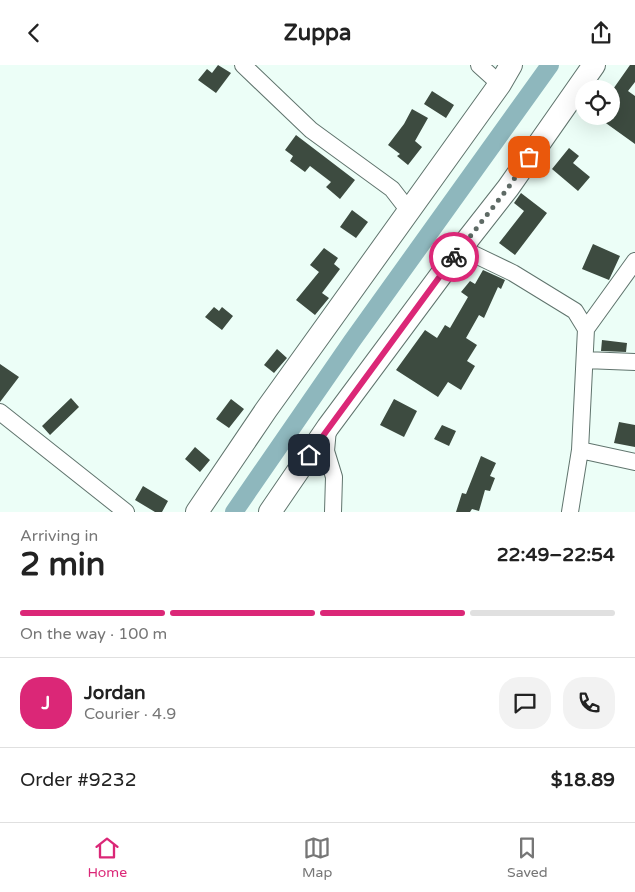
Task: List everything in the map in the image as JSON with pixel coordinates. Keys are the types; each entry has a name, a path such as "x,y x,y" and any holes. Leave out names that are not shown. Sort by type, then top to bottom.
{"main road":[{"path":"270,512 328,427 508,188 594,65"},
{"path":"197,512 266,410 505,74"}],"street":[{"path":"243,65 311,130 392,189 408,211"},
{"path":"480,65 505,74"},
{"path":"461,248 513,273 575,311 586,329 580,450 570,512"},
{"path":"586,329 635,261"},
{"path":"585,360 635,363"},
{"path":"0,411 126,512"},
{"path":"328,427 326,451 334,477 333,512"},
{"path":"580,450 635,461"}],"building":[{"path":"218,65 231,73 216,93 198,80 207,69 212,73"},
{"path":"630,65 635,65 635,82 628,91 635,96 635,144 609,125 620,125 619,80"},
{"path":"432,91 454,105 446,118 424,104"},
{"path":"412,109 428,118 415,141 422,147 408,165 397,156 400,154 388,145 404,124"},
{"path":"296,135 355,180 340,199 326,187 331,182 310,166 305,172 290,161 293,156 285,150"},
{"path":"569,148 579,156 573,163 590,177 578,191 552,169"},
{"path":"521,193 547,213 515,255 499,243 524,211 514,203"},
{"path":"352,210 368,222 356,238 340,227"},
{"path":"593,244 620,256 609,280 582,269"},
{"path":"324,248 338,258 334,264 340,269 322,293 329,298 315,315 296,300 319,272 310,265"},
{"path":"483,270 505,280 501,289 498,287 484,318 479,315 466,338 477,345 467,361 475,366 461,390 448,382 438,397 396,370 425,330 437,338 445,325 450,328 468,297 461,292 470,281 475,284"},
{"path":"214,307 219,311 222,307 233,316 222,330 205,317"},
{"path":"602,340 627,343 626,352 601,351"},
{"path":"277,349 287,358 274,373 264,365"},
{"path":"0,364 19,377 0,402"},
{"path":"71,398 79,407 50,435 42,426"},
{"path":"231,399 244,409 229,428 216,419"},
{"path":"394,399 417,411 404,437 380,425"},
{"path":"619,422 635,425 635,447 614,443"},
{"path":"442,425 456,431 449,446 434,439"},
{"path":"195,447 210,460 200,472 185,459"},
{"path":"481,456 496,463 490,476 495,478 490,491 485,490 479,511 472,509 470,512 456,512 462,493 466,494"},
{"path":"143,486 168,501 162,512 155,512 135,500"}],"waterway":[{"path":"234,512 352,341 550,65"}],"way so far":[{"path":"454,257 508,188 529,157"}],"route":[{"path":"309,455 454,257"}]}
